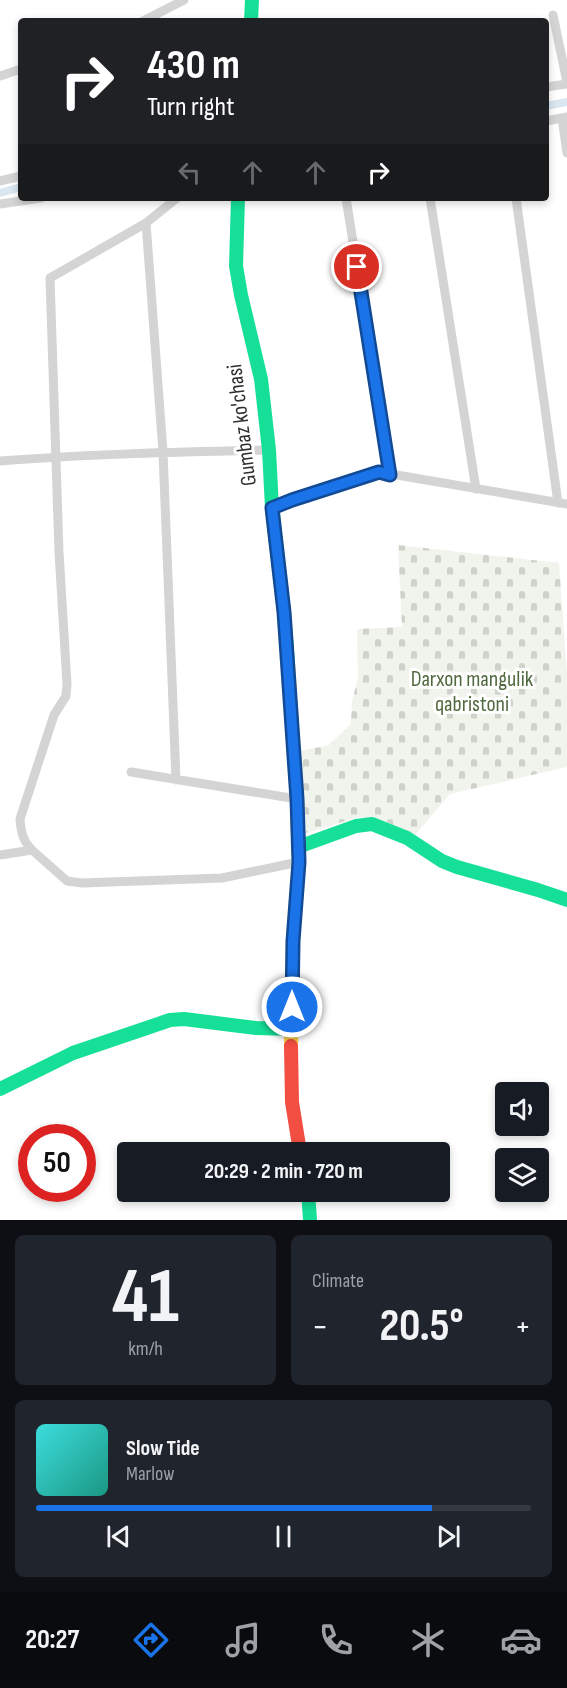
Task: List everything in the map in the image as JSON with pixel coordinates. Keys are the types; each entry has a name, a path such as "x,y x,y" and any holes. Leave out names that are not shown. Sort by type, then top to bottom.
{"main road":[{"path":"251,18 252,0"},
{"name":"Gumbaz ko'chasi","path":"238,201 236,266 261,380 284,612 297,799 299,862 293,941 292,1102 298,1142"},
{"path":"298,847 356,826 372,824 407,838 442,861 457,867 567,900"},
{"path":"0,1089 73,1053 170,1020 184,1019 256,1028 292,1029"},
{"path":"309,1202 310,1220"}],"street":[{"path":"149,18 184,0"},
{"path":"549,86 567,83 553,15"},
{"path":"0,76 18,70"},
{"path":"549,121 565,118 567,153"},
{"path":"0,181 18,177"},
{"path":"0,204 20,201"},
{"path":"173,201 146,223 50,278 67,684 66,696 54,715 20,819 21,833 25,843 67,881 82,883 222,878 299,862"},
{"path":"346,201 390,475"},
{"path":"430,201 476,489"},
{"path":"272,508 379,472 563,503 516,201"},
{"path":"146,223 163,452 176,780"},
{"path":"0,461 163,452 269,450"},
{"path":"131,772 297,799"},
{"path":"0,855 32,850"}],"green space":[{"name":"Darxon mangulik qabristoni","path":"398,545 559,563 567,675 567,767 450,794 415,835 382,820 359,817 306,833 300,751 329,745 351,724 352,701 358,679 357,629 402,627"}],"waterway":[{"path":"549,105 567,102"},
{"path":"0,193 18,188"}],"traffic: fast":[{"path":"251,18 252,0"},
{"path":"238,201 236,266 261,379 288,664"},
{"path":"298,847 356,826 372,824 407,838 442,861 457,867 567,900"},
{"path":"0,1089 73,1053 170,1020 184,1019 256,1028 292,1029"},
{"path":"309,1202 310,1220"}],"traffic: slow":[{"path":"288,664 299,862 293,941 291,1046"}],"traffic: jam":[{"path":"291,1046 292,1102 298,1142"}],"route":[{"path":"292,1007 293,941 299,862 297,799 284,612 272,508 379,472 390,475 357,267"}]}
